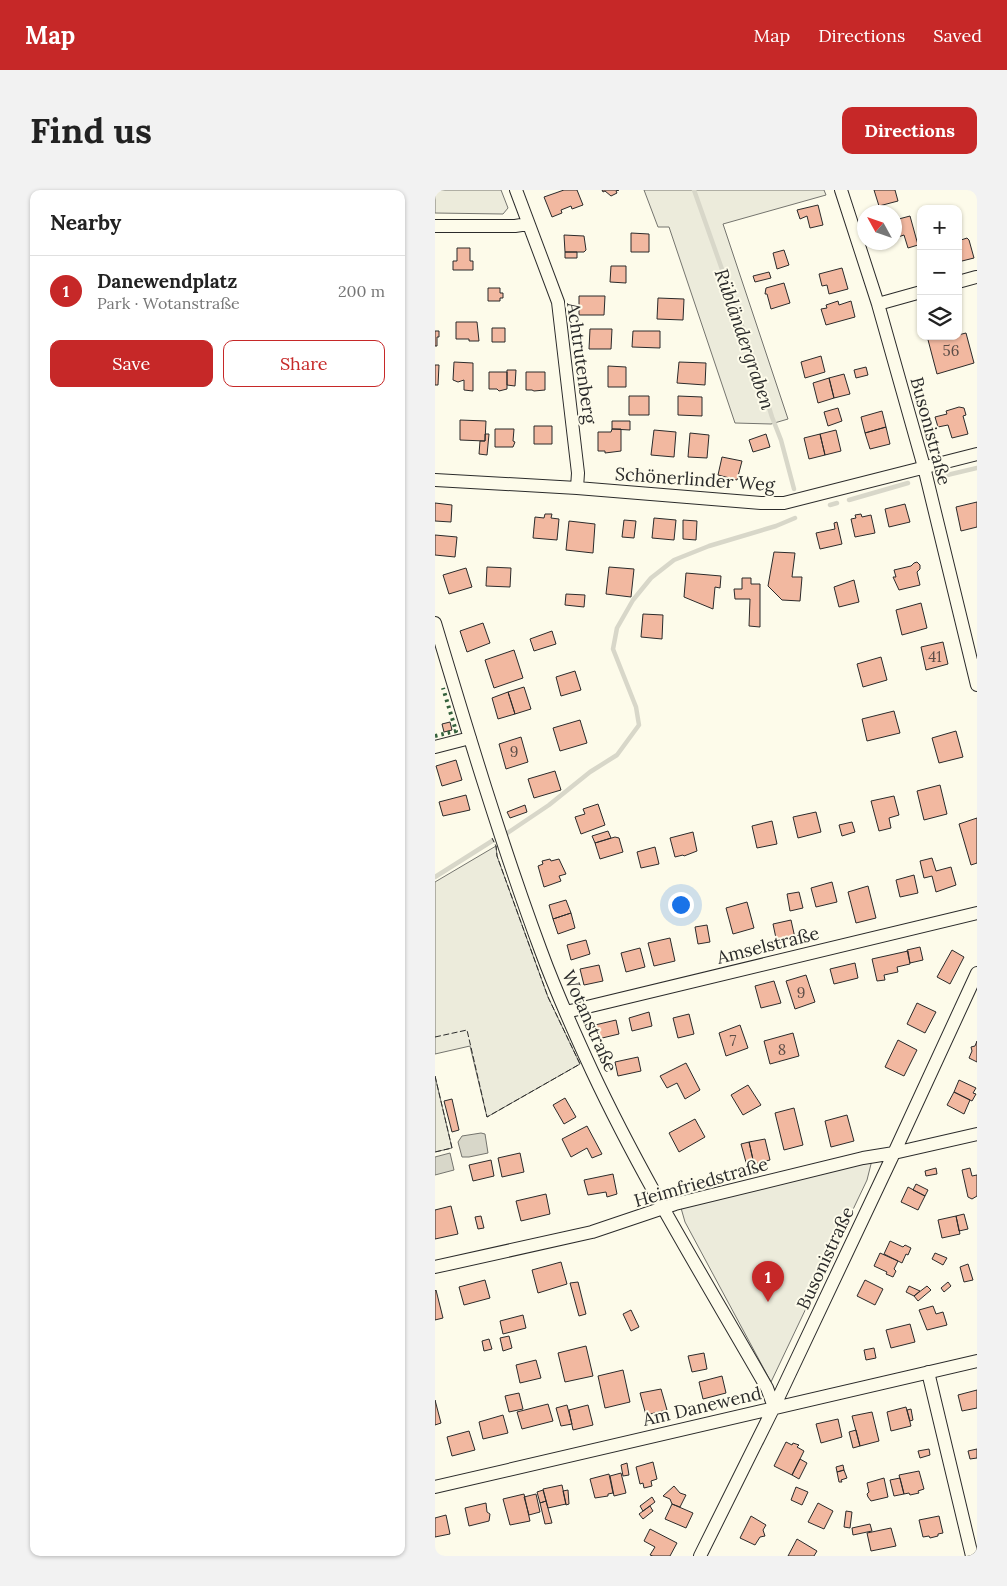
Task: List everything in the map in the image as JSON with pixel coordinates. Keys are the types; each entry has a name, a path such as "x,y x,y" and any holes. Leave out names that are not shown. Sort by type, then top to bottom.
{"street":[{"name":"Achtrutenberg","path":"516,190 558,302 578,473 577,488"},
{"name":"Busonistraße","path":"841,190 878,304 923,467 977,685"},
{"path":"435,226 515,226 528,224"},
{"path":"962,281 976,277"},
{"path":"878,304 917,293"},
{"name":"Schönerlinder Weg","path":"435,480 577,488 761,503 784,502 977,454"},
{"name":"Wotanstraße","path":"435,623 513,873 541,953 621,1133 767,1388 774,1407"},
{"path":"435,747 470,738"},
{"name":"Amselstraße","path":"567,1012 977,913"},
{"name":"Busonistraße","path":"700,1556 774,1407 977,973"},
{"name":"Heimfriedstraße","path":"435,1267 592,1232 675,1204 863,1158 977,1134"},
{"name":"Am Danewend","path":"435,1487 977,1361"},
{"path":"928,1372 972,1556"}],"shaded area":[{"path":"435,190 501,190 508,208 503,214 435,213"},
{"path":"644,190 824,190 826,195 723,224 788,419 771,424 735,423 669,227 658,227"},
{"path":"496,846 497,856 548,997 580,1064 487,1117 470,1046 435,1054 435,882"},
{"path":"435,1076 452,1148 435,1152"},
{"path":"485,1134 488,1153 462,1157 458,1142 462,1136"},
{"path":"450,1153 454,1170 435,1175 435,1157"},
{"path":"872,1160 867,1180 771,1382 685,1222 681,1208"}],"building":[{"path":"564,190 577,190 583,205 572,209 571,206 561,210 562,213 552,217 544,197"},
{"path":"602,190 619,190 611,196"},
{"path":"874,190 895,190 898,201 879,205"},
{"path":"818,205 823,225 810,228 807,216 800,219 797,210"},
{"path":"910,216 917,245 908,248 904,235 902,236 902,218"},
{"path":"631,233 649,234 649,252 631,252"},
{"path":"564,235 584,236 586,250 584,252 565,252"},
{"path":"967,238 969,240 974,258 962,261 962,240"},
{"path":"457,248 470,248 470,261 473,261 473,270 453,270 453,261 457,261"},
{"path":"784,250 789,265 777,269 773,253"},
{"path":"565,252 577,252 577,258 565,258"},
{"path":"611,266 626,266 626,283 610,282"},
{"path":"842,268 848,289 829,294 827,285 822,286 819,274"},
{"path":"769,272 771,278 755,282 753,276"},
{"path":"784,283 790,303 771,309 767,294 765,294 766,288"},
{"path":"488,288 500,288 503,298 500,298 500,301 488,301"},
{"path":"579,296 605,296 604,315 579,315"},
{"path":"658,298 684,299 683,320 657,319"},
{"path":"838,301 839,305 851,301 855,317 826,325 821,309 827,308 826,305"},
{"path":"456,322 477,322 479,341 456,339"},
{"path":"492,328 505,328 505,342 492,342"},
{"path":"590,329 612,329 611,349 589,349"},
{"path":"435,331 439,331 437,346 435,346"},
{"path":"633,331 660,331 660,348 632,347"},
{"path":"966,333 974,363 937,374 928,340 962,340 962,334"},
{"path":"821,356 825,372 805,378 801,362"},
{"path":"454,362 473,363 473,391 464,390 464,380 458,382 453,380"},
{"path":"679,362 706,363 705,385 677,383"},
{"path":"435,365 439,365 438,385 435,385"},
{"path":"608,366 626,367 626,387 608,387"},
{"path":"866,367 868,375 856,378 854,370"},
{"path":"507,370 516,370 515,386 507,385"},
{"path":"489,372 507,372 507,389 499,391 497,389 489,389"},
{"path":"526,372 545,372 545,390 526,390"},
{"path":"844,374 850,394 834,398 829,378"},
{"path":"829,378 834,398 818,403 813,383"},
{"path":"629,396 649,396 649,415 629,415"},
{"path":"678,396 702,397 702,416 678,415"},
{"path":"959,407 964,408 966,415 963,416 968,434 952,438 948,425 938,427 935,417 947,414 946,411"},
{"path":"838,408 842,421 828,426 824,412"},
{"path":"882,411 886,427 865,433 861,417"},
{"path":"460,420 486,421 485,441 460,440"},
{"path":"612,421 630,421 630,430 612,429"},
{"path":"534,426 552,426 552,444 534,444"},
{"path":"886,427 890,444 870,449 865,433"},
{"path":"495,429 514,429 513,441 515,442 513,447 495,447"},
{"path":"612,429 621,429 621,451 605,453 605,451 598,451 598,432 611,432"},
{"path":"654,430 676,432 674,457 651,455"},
{"path":"836,430 841,451 825,455 820,434"},
{"path":"690,433 709,435 707,458 688,457"},
{"path":"485,434 489,434 487,455 479,454 480,441 485,441"},
{"path":"766,434 770,447 753,452 749,440"},
{"path":"820,434 825,455 809,459 804,438"},
{"path":"722,457 742,461 737,480 718,475"},
{"path":"977,502 977,527 961,531 956,507"},
{"path":"435,503 452,505 451,522 435,521"},
{"path":"905,504 910,522 889,527 885,509"},
{"path":"545,514 552,514 551,518 559,519 557,540 533,538 535,517 544,518"},
{"path":"861,514 862,517 871,515 875,533 855,537 851,519 856,518 855,515"},
{"path":"654,518 676,520 674,540 652,538"},
{"path":"624,520 636,521 634,538 622,537"},
{"path":"683,520 697,521 696,540 683,539"},
{"path":"569,521 595,524 593,553 566,550"},
{"path":"837,522 842,544 820,549 816,533 835,529 834,523"},
{"path":"435,535 457,537 455,557 435,555"},
{"path":"774,552 795,553 792,577 802,577 800,601 782,600 768,586"},
{"path":"917,562 920,565 920,569 917,572 920,585 899,590 893,577 896,577 894,570 911,566"},
{"path":"487,567 511,568 510,587 486,586"},
{"path":"609,567 634,569 631,597 606,594"},
{"path":"466,568 472,587 449,594 443,575"},
{"path":"686,573 721,576 720,588 715,587 713,609 684,597"},
{"path":"742,578 751,578 751,584 760,584 760,627 749,626 750,599 735,599 734,589 742,589"},
{"path":"854,580 859,602 839,607 834,587"},
{"path":"566,594 585,595 584,607 565,605"},
{"path":"921,603 927,628 902,635 896,610"},
{"path":"643,614 663,615 662,639 641,637"},
{"path":"483,623 490,643 467,652 460,631"},
{"path":"552,631 556,644 534,651 530,639"},
{"path":"943,642 948,664 926,670 921,647"},
{"path":"514,650 523,678 494,688 485,660"},
{"path":"881,657 887,680 863,687 857,664"},
{"path":"575,671 581,690 561,696 556,677"},
{"path":"524,687 531,709 515,714 508,692"},
{"path":"508,692 515,714 498,719 492,698"},
{"path":"894,711 900,733 867,741 862,719"},
{"path":"580,720 587,743 560,751 553,728"},
{"path":"450,722 452,730 444,732 442,724"},
{"path":"956,731 963,757 939,763 932,738"},
{"path":"521,737 528,762 506,769 499,744"},
{"path":"456,760 462,780 442,786 436,766"},
{"path":"555,771 561,790 534,798 528,779"},
{"path":"940,785 947,814 924,820 917,791"},
{"path":"466,795 470,810 443,816 439,802"},
{"path":"894,796 899,815 889,818 891,828 879,831 871,801"},
{"path":"598,804 605,825 581,834 575,817 585,814 583,809"},
{"path":"525,805 527,812 510,818 507,812"},
{"path":"816,812 821,832 798,838 793,817"},
{"path":"977,818 977,863 971,865 959,824"},
{"path":"772,821 777,844 757,848 752,826"},
{"path":"852,822 855,832 842,836 839,825"},
{"path":"608,831 611,838 595,843 592,836"},
{"path":"693,832 697,851 675,857 670,838"},
{"path":"615,837 619,838 623,852 600,859 595,843"},
{"path":"655,847 659,864 641,868 637,852"},
{"path":"932,858 936,871 951,867 956,885 936,892 932,876 924,878 920,861"},
{"path":"550,859 551,861 559,859 566,874 559,876 561,881 544,887 538,866 543,864 542,861"},
{"path":"914,875 918,893 900,897 896,880"},
{"path":"832,882 837,902 816,907 811,888"},
{"path":"868,886 876,918 856,923 848,892"},
{"path":"799,892 803,908 790,911 787,894"},
{"path":"566,900 571,913 553,919 549,905"},
{"path":"747,902 754,928 733,934 726,908"},
{"path":"571,913 575,928 558,934 553,919"},
{"path":"791,920 795,938 777,943 773,924"},
{"path":"707,925 710,942 698,944 695,927"},
{"path":"670,938 675,961 654,966 648,943"},
{"path":"586,940 590,954 571,960 567,945"},
{"path":"920,947 923,960 910,963 907,950"},
{"path":"640,948 645,967 626,972 621,953"},
{"path":"952,950 964,957 950,984 937,977"},
{"path":"908,951 910,964 897,967 898,972 884,975 885,980 877,981 872,959"},
{"path":"855,963 858,978 834,984 830,969"},
{"path":"599,965 603,981 584,985 580,969"},
{"path":"806,975 815,1002 795,1009 786,981"},
{"path":"774,981 781,1003 761,1008 755,986"},
{"path":"917,1003 936,1012 925,1033 907,1024"},
{"path":"649,1012 652,1026 632,1031 629,1018"},
{"path":"689,1014 694,1034 678,1038 673,1018"},
{"path":"616,1020 619,1034 598,1039 595,1025"},
{"path":"740,1025 748,1048 726,1056 719,1033"},
{"path":"793,1033 799,1056 770,1064 764,1041"},
{"path":"898,1040 917,1050 904,1076 885,1067"},
{"path":"977,1041 977,1062 969,1058 972,1051 971,1047 975,1046"},
{"path":"638,1057 641,1071 618,1076 615,1062"},
{"path":"686,1063 700,1090 685,1099 677,1083 667,1088 660,1076"},
{"path":"959,1080 976,1088 973,1093 976,1094 972,1101 954,1092"},
{"path":"748,1085 761,1105 743,1115 731,1095"},
{"path":"954,1092 970,1100 964,1114 947,1105"},
{"path":"565,1098 576,1117 564,1124 553,1105"},
{"path":"452,1099 459,1130 452,1132 444,1101"},
{"path":"794,1108 803,1145 784,1150 775,1113"},
{"path":"847,1115 854,1141 831,1147 825,1121"},
{"path":"695,1119 705,1137 679,1152 669,1133"},
{"path":"587,1126 602,1154 592,1158 587,1148 571,1157 562,1139"},
{"path":"765,1139 770,1160 754,1164 749,1142"},
{"path":"749,1142 754,1164 747,1166 741,1144"},
{"path":"520,1153 524,1172 502,1177 498,1158"},
{"path":"491,1160 494,1176 473,1181 469,1165"},
{"path":"936,1168 937,1174 926,1176 925,1171"},
{"path":"970,1168 972,1176 977,1175 977,1196 972,1199 968,1197 962,1170"},
{"path":"613,1174 617,1194 607,1197 606,1192 588,1195 584,1180"},
{"path":"916,1184 928,1190 925,1196 913,1190"},
{"path":"908,1187 925,1196 918,1210 901,1202"},
{"path":"546,1194 550,1214 521,1221 516,1201"},
{"path":"451,1206 458,1234 435,1239 435,1210"},
{"path":"964,1214 968,1229 959,1231 956,1216"},
{"path":"481,1216 484,1228 478,1229 475,1217"},
{"path":"956,1216 960,1234 942,1238 938,1220"},
{"path":"890,1241 903,1247 905,1245 911,1248 902,1263 884,1254"},
{"path":"880,1253 898,1261 893,1277 874,1266"},
{"path":"935,1253 947,1258 943,1265 932,1259"},
{"path":"561,1262 567,1284 538,1293 532,1270"},
{"path":"968,1264 973,1280 964,1282 960,1267"},
{"path":"485,1280 490,1298 464,1305 459,1287"},
{"path":"865,1280 883,1289 875,1305 857,1296"},
{"path":"578,1282 586,1314 579,1316 570,1283"},
{"path":"948,1282 951,1286 944,1292 941,1288"},
{"path":"909,1286 920,1291 914,1296 906,1292"},
{"path":"927,1286 931,1290 918,1301 914,1296"},
{"path":"435,1291 443,1318 435,1320"},
{"path":"933,1306 936,1314 943,1312 947,1325 927,1330 919,1310"},
{"path":"631,1310 639,1327 631,1331 623,1314"},
{"path":"523,1315 526,1328 503,1334 500,1321"},
{"path":"910,1324 915,1342 891,1348 886,1330"},
{"path":"509,1336 512,1348 503,1351 500,1338"},
{"path":"489,1339 492,1349 484,1351 482,1341"},
{"path":"586,1346 593,1376 565,1382 558,1353"},
{"path":"874,1348 876,1358 866,1360 864,1350"},
{"path":"704,1353 707,1369 692,1372 688,1356"},
{"path":"536,1360 541,1378 520,1383 516,1365"},
{"path":"623,1370 630,1402 605,1408 598,1376"},
{"path":"722,1376 726,1393 703,1399 699,1382"},
{"path":"661,1389 667,1410 646,1415 640,1393"},
{"path":"977,1390 977,1408 962,1411 958,1395"},
{"path":"519,1393 523,1409 509,1412 505,1396"},
{"path":"435,1400 441,1423 435,1425"},
{"path":"548,1404 553,1421 522,1429 517,1412"},
{"path":"567,1405 572,1424 561,1426 556,1408"},
{"path":"588,1405 593,1425 573,1430 569,1410"},
{"path":"906,1407 911,1426 891,1431 887,1412"},
{"path":"911,1409 913,1420 910,1421 907,1410"},
{"path":"872,1412 879,1441 860,1446 852,1416"},
{"path":"503,1415 508,1433 483,1439 479,1422"},
{"path":"838,1419 842,1437 821,1443 816,1424"},
{"path":"856,1430 860,1446 853,1448 849,1432"},
{"path":"469,1431 475,1450 452,1456 447,1437"},
{"path":"786,1442 792,1445 793,1443 799,1445 797,1447 804,1451 792,1475 774,1466"},
{"path":"929,1449 930,1455 920,1458 918,1451"},
{"path":"977,1449 977,1458 970,1459 968,1451"},
{"path":"800,1459 807,1463 799,1479 792,1475"},
{"path":"653,1462 657,1479 651,1481 652,1486 644,1488 643,1483 640,1484 636,1467"},
{"path":"627,1463 629,1475 623,1476 621,1465"},
{"path":"843,1465 844,1470 837,1472 836,1467"},
{"path":"844,1470 847,1478 839,1482 837,1472"},
{"path":"919,1471 924,1489 918,1491 919,1493 904,1494 899,1475"},
{"path":"621,1473 626,1493 614,1496 610,1476"},
{"path":"609,1474 613,1493 608,1494 608,1496 595,1498 590,1479"},
{"path":"884,1478 888,1497 871,1501 867,1494 869,1492 867,1483"},
{"path":"900,1478 904,1494 894,1496 890,1480"},
{"path":"562,1485 566,1504 548,1508 543,1489"},
{"path":"674,1486 680,1493 686,1495 680,1507 672,1504 670,1499 663,1496"},
{"path":"796,1487 808,1492 802,1505 791,1500"},
{"path":"543,1490 546,1501 540,1503 537,1492"},
{"path":"568,1490 569,1504 566,1505 563,1491"},
{"path":"524,1494 530,1521 510,1525 503,1499"},
{"path":"536,1494 540,1512 529,1515 524,1497"},
{"path":"652,1497 655,1502 643,1511 640,1506"},
{"path":"546,1501 552,1523 545,1524 540,1503"},
{"path":"486,1503 487,1512 490,1514 489,1521 469,1526 465,1508"},
{"path":"818,1503 833,1511 824,1529 808,1522"},
{"path":"672,1504 693,1513 686,1528 665,1519"},
{"path":"650,1506 653,1511 643,1519 639,1514"},
{"path":"846,1511 852,1512 850,1528 844,1527"},
{"path":"446,1515 450,1534 435,1537 435,1518"},
{"path":"751,1516 766,1525 763,1530 765,1536 760,1537 755,1545 740,1538"},
{"path":"939,1516 943,1533 930,1538 929,1536 923,1537 919,1520"},
{"path":"870,1524 872,1531 853,1535 852,1528"},
{"path":"891,1528 896,1546 871,1551 867,1533"},
{"path":"650,1529 677,1543 670,1556 650,1555 655,1547 644,1541"},
{"path":"797,1539 817,1551 814,1556 788,1556"}],"waterway":[{"name":"Rübländergraben","path":"694,190 781,440 794,489"},
{"path":"943,476 977,468"},
{"path":"849,500 908,483"},
{"path":"830,505 837,503"},
{"name":"Rübländergraben","path":"506,834 549,805 590,772 617,755 639,725 636,707 613,649 617,628 633,600 651,578 674,560 709,546 776,526 795,518"},
{"name":"Rübländergraben","path":"435,877 492,841"}],"hedge":[{"path":"435,736 456,731 443,688"}],"fence":[{"path":"435,1037 467,1030 487,1117 580,1064 548,997 492,838"},
{"path":"435,1076 452,1148 435,1152"}],"place":[{"name":"Danewendplatz","path":"768,1302"}]}
